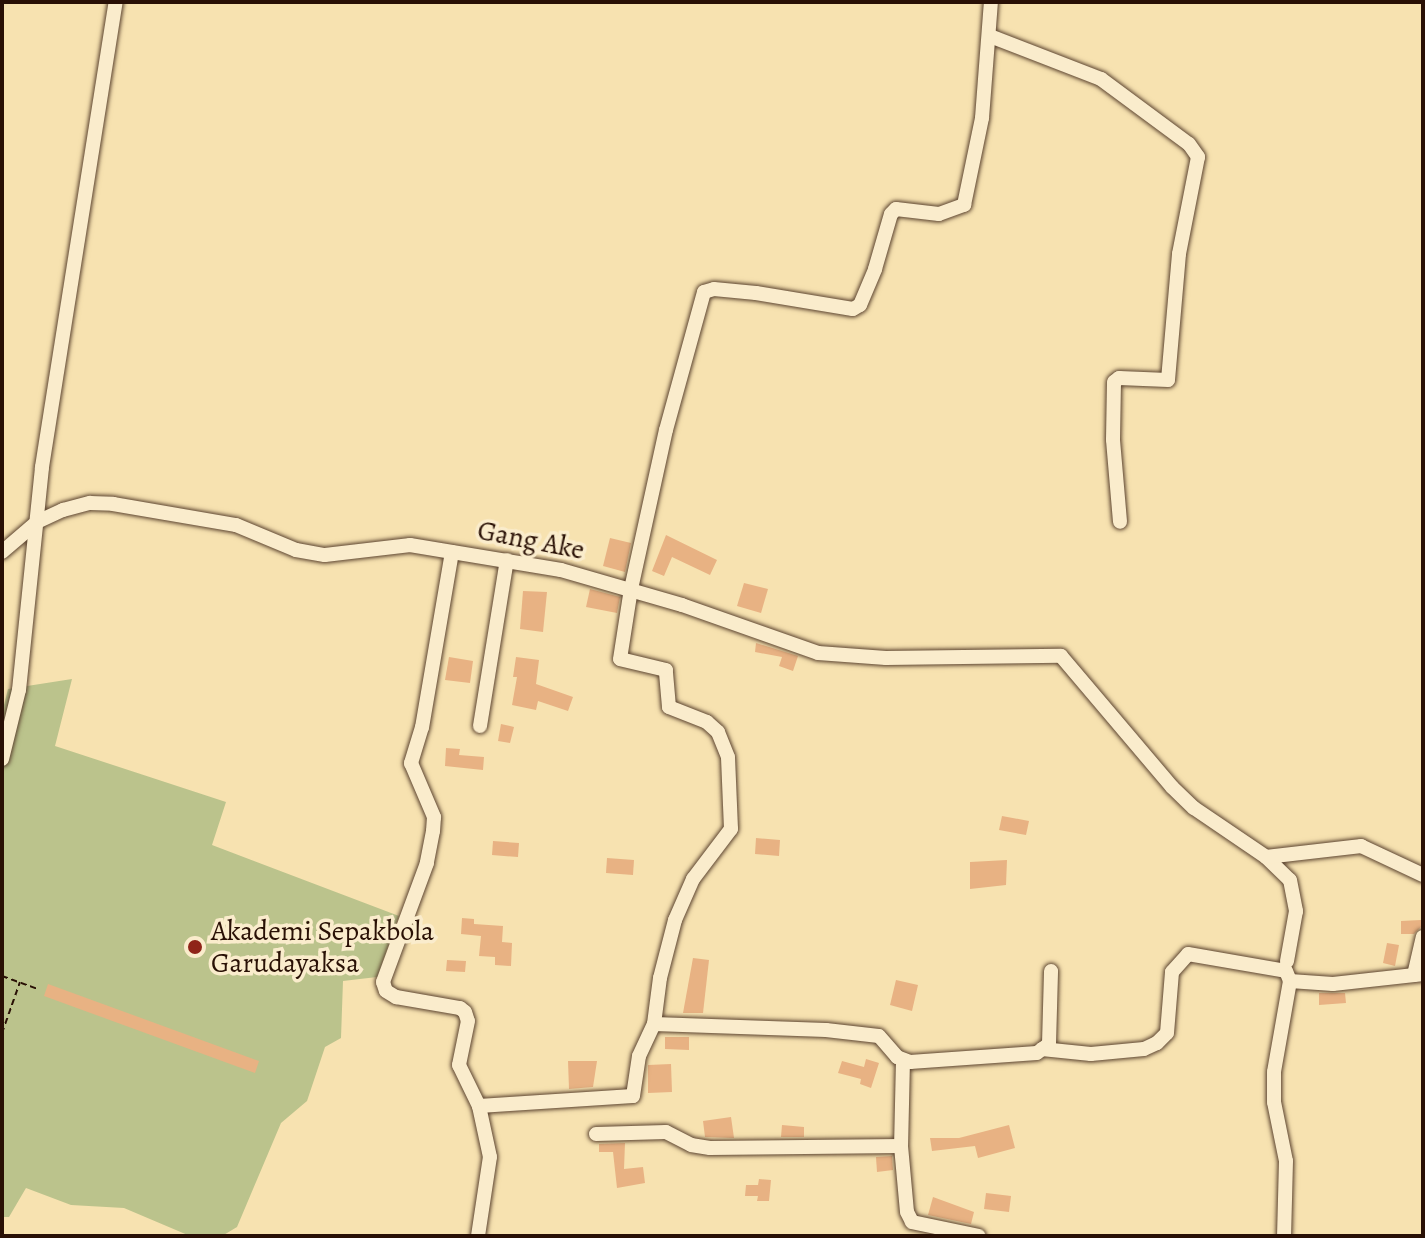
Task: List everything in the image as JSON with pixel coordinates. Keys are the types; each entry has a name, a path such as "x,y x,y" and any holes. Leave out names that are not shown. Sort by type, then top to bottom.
{"street":[{"path":"2,759 19,690 42,467 116,2"},
{"path":"479,1106 629,1098 635,1092 639,1056 654,1024 660,978 675,920 693,879 731,829 728,757 718,732 707,722 669,707 668,672 620,659 631,589 666,430 704,292 714,289 756,293 840,309 860,305 896,209 939,214 964,205 982,118 991,2"},
{"path":"990,36 1101,79 1189,144 1198,157 1179,254 1168,380 1119,378 1114,382 1113,426 1120,522"},
{"name":"Gang Ake","path":"2,552 37,522 63,510 90,503 113,504 236,525 296,550 325,555 410,545 507,560 631,589 818,653 886,658 1061,656 1172,787 1194,808 1266,857"},
{"path":"452,552 422,727 411,763 434,817 433,831 427,863 383,982 386,991 396,997 460,1008 465,1012 468,1021 459,1065 479,1106 490,1157 478,1236"},
{"path":"480,726 507,560"},
{"path":"1266,857 1361,846 1423,875"},
{"path":"1266,857 1290,880 1295,896 1287,961"},
{"path":"1290,981 1333,984 1419,975 1423,937"},
{"path":"654,1024 826,1030 879,1036 903,1060 976,1060 1042,1049 1091,1054 1144,1049 1157,1043 1167,1033 1172,972 1188,954 1286,971 1290,981 1274,1072 1274,1102 1286,1161 1284,1236"},
{"path":"1042,1049 1049,1044 1051,1032 1051,971"},
{"path":"903,1060 903,1185 912,1222 979,1236"},
{"path":"596,1134 666,1132 691,1145 710,1148 901,1146"}],"path":[{"path":"2,976 37,989"},
{"path":"2,1033 20,982"}],"green space":[{"name":"Akademi Sepakbola Garudayaksa","path":"72,679 55,746 226,802 212,845 399,916 377,977 343,981 341,1038 325,1047 307,1101 281,1123 237,1227 222,1236 190,1236 124,1208 71,1205 26,1188 9,1217 2,1217 2,713 8,689"}],"building":[{"path":"666,535 717,560 710,575 672,557 664,576 652,571"},
{"path":"610,538 631,543 625,572 603,566"},
{"path":"744,583 768,589 761,613 737,606"},
{"path":"590,589 620,597 617,613 586,607"},
{"path":"523,591 547,592 543,632 520,629"},
{"path":"756,643 798,656 793,671 779,666 782,657 755,652"},
{"path":"449,657 473,661 470,683 445,680"},
{"path":"516,657 539,660 536,684 573,697 568,711 538,701 536,710 512,705 517,677 513,677"},
{"path":"501,724 514,727 510,743 498,741"},
{"path":"446,748 460,749 459,755 484,757 483,770 445,766"},
{"path":"1002,816 1029,821 1026,835 999,830"},
{"path":"756,838 780,840 779,856 755,854"},
{"path":"493,841 519,843 518,857 492,855"},
{"path":"607,858 634,860 633,875 606,873"},
{"path":"1007,860 1006,885 970,889 970,862"},
{"path":"462,918 474,919 474,924 503,926 502,942 512,943 511,966 495,965 495,957 479,956 481,936 461,934"},
{"path":"1421,920 1421,927 1414,934 1401,934 1401,921"},
{"path":"1387,943 1399,945 1395,966 1383,963"},
{"path":"693,958 709,960 703,1013 683,1013"},
{"path":"447,960 466,961 465,972 446,971"},
{"path":"896,980 918,985 912,1011 890,1005"},
{"path":"48,984 259,1061 255,1073 44,996"},
{"path":"1319,993 1345,993 1346,1003 1319,1005"},
{"path":"665,1037 689,1037 689,1050 665,1049"},
{"path":"866,1059 879,1063 871,1088 860,1084 861,1079 838,1073 842,1061 864,1067"},
{"path":"568,1061 597,1061 593,1087 569,1089"},
{"path":"671,1064 672,1092 648,1093 648,1065"},
{"path":"731,1117 734,1138 705,1137 703,1121"},
{"path":"782,1125 804,1127 804,1137 781,1137"},
{"path":"1009,1125 1015,1148 978,1158 975,1146 932,1151 930,1138 959,1138"},
{"path":"625,1143 624,1169 643,1167 645,1183 617,1188 613,1152 599,1152 599,1144"},
{"path":"892,1156 893,1170 877,1172 876,1157"},
{"path":"759,1179 771,1180 769,1201 757,1201 758,1196 745,1196 746,1185 758,1185"},
{"path":"986,1193 1011,1196 1009,1212 984,1209"},
{"path":"933,1197 974,1212 971,1224 928,1215"}],"place":[{"name":"Akademi Sepakbola Garudayaksa","path":"195,947"}]}
